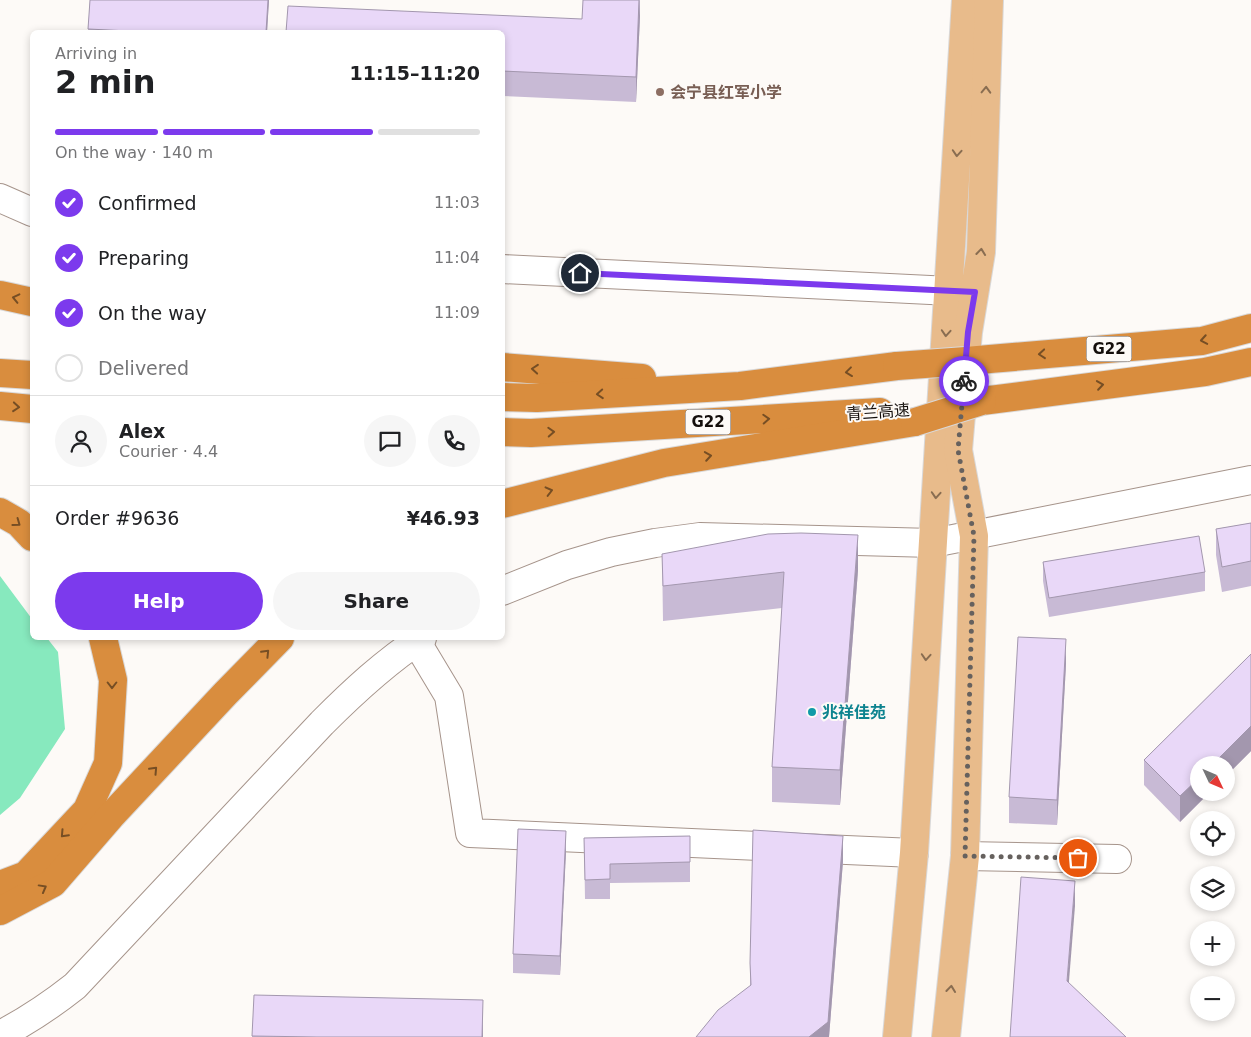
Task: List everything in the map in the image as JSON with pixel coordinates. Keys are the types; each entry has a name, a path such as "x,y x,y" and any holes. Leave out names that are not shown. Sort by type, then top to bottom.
{"highway":[{"path":"0,295 30,302"},
{"name":"G22","path":"505,397 537,398 740,386 897,366 1202,341 1251,328"},
{"name":"青兰高速","path":"505,432 531,433 914,416 982,401 1205,372 1251,362"},
{"path":"505,367 740,386"},
{"path":"0,372 30,375"},
{"path":"0,406 30,409"},
{"path":"505,503 664,463 914,416"},
{"path":"0,512 19,523 30,535"},
{"path":"0,885 26,875 87,810 108,763 113,680 103,640"},
{"path":"0,912 53,883 111,816 278,640"}],"main road":[{"path":"897,1037 914,853 966,0"},
{"path":"946,1037 965,856 974,536 958,450 968,332 981,252 989,0"}],"street":[{"path":"0,198 30,211"},
{"path":"505,269 975,292"},
{"path":"505,590 567,565 611,552 655,543 700,537 933,543 1251,480"},
{"path":"0,1035 20,1025 75,986 322,723 383,666 418,640"},
{"path":"420,640 450,696 470,833 914,853"},
{"path":"965,856 1116,859"}],"green space":[{"path":"0,576 30,616 30,640 49,640 58,652 65,729 20,798 0,815"}],"building":[{"path":"90,0 268,0 266,30 88,29"},
{"path":"583,0 639,0 636,77 505,71 505,30 286,30 288,6 582,19"},
{"path":"1251,523 1251,561 1222,567 1216,529"},
{"name":"兆祥佳苑","path":"768,534 858,535 840,770 772,767 784,572 663,586 662,554"},
{"path":"1199,536 1205,572 1049,598 1043,562"},
{"path":"1018,637 1066,639 1057,800 1009,797"},
{"path":"1251,654 1251,726 1221,756 1190,756 1190,787 1180,796 1144,760"},
{"path":"518,829 566,831 560,956 513,954"},
{"path":"753,830 843,836 828,1022 809,1037 696,1037 718,1010 751,985"},
{"path":"690,836 690,862 610,864 610,879 585,880 584,838"},
{"path":"1021,877 1075,881 1067,981 1126,1037 1010,1037"},
{"path":"254,995 483,1000 482,1037 252,1036"}],"way so far":[{"path":"964,381 958,450 974,536 965,856 1078,858"}],"place":[{"name":"会宁县红军小学","path":"660,92"},
{"name":"兆祥佳苑","path":"812,712"}],"route":[{"path":"580,273 975,292 968,332 964,381"}]}
